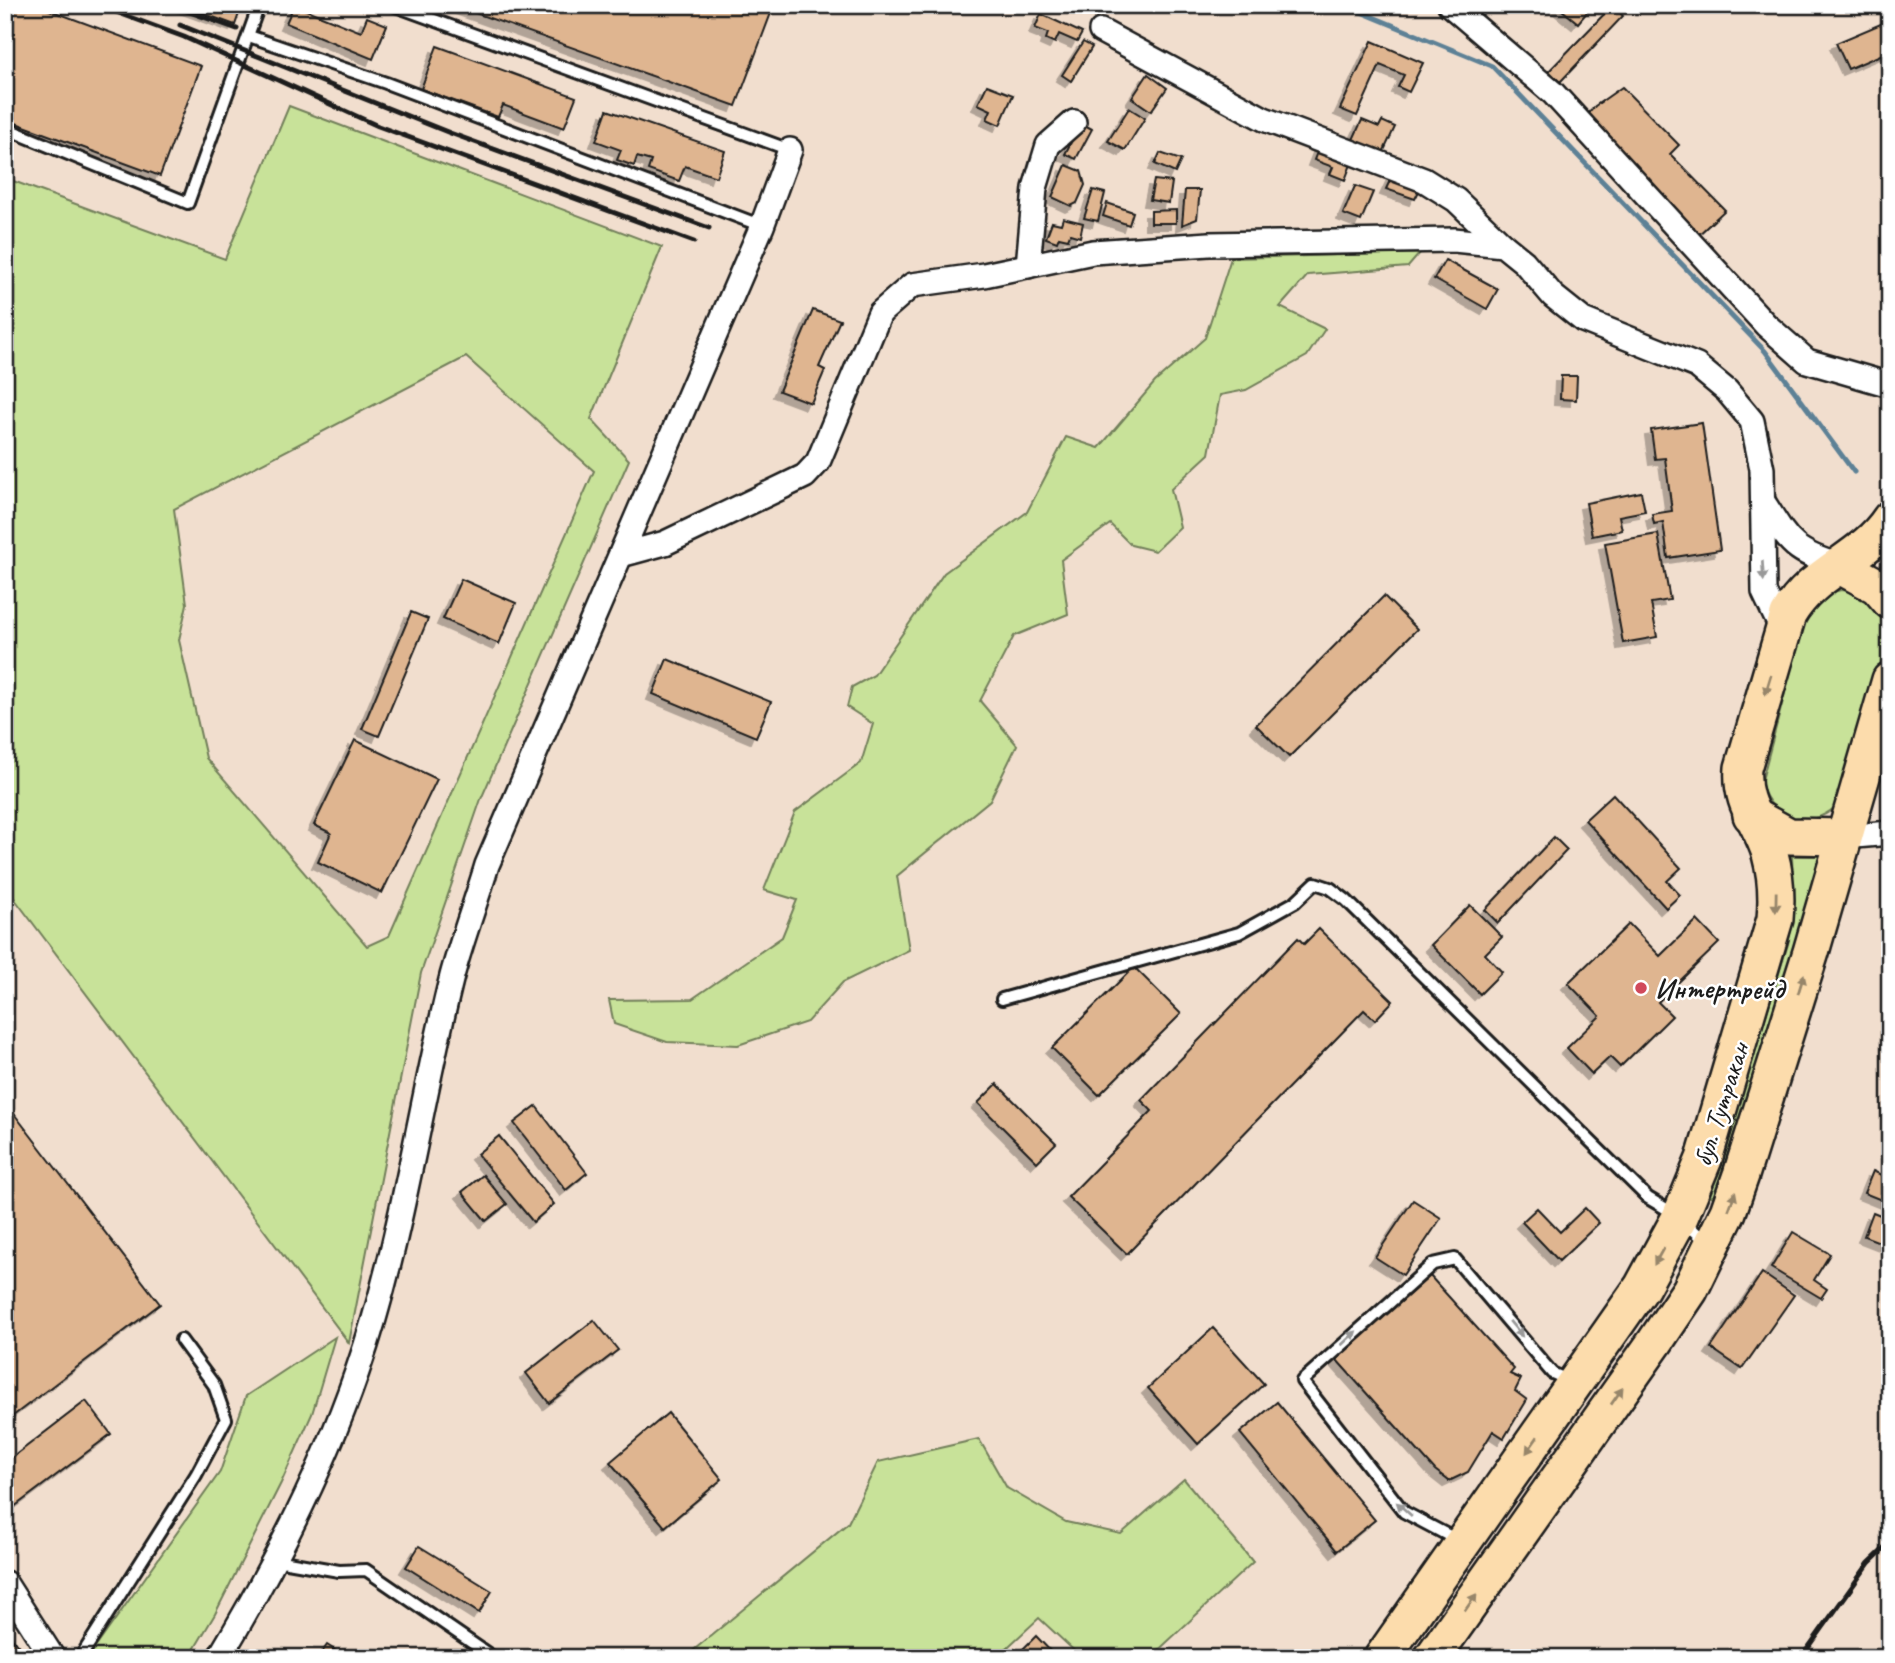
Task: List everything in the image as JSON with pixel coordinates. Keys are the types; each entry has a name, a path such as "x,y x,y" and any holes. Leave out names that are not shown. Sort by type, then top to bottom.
{"main road":[{"name":"бул. Тутракан","path":"1382,1658 1642,1287 1680,1217 1704,1159 1775,919 1776,889 1770,854 1744,799 1743,768 1784,634 1798,598 1810,585 1840,566 1882,531 1890,519"},
{"path":"1840,566 1877,586 1890,601"},
{"name":"бул. Тутракан","path":"1432,1658 1655,1342 1690,1290 1712,1247 1741,1175 1844,837 1887,711"},
{"path":"1751,815 1789,836 1844,837"}],"street":[{"path":"1450,5 1553,93 1766,325 1807,361 1890,385"},
{"path":"1101,31 1264,119 1424,180 1456,200 1524,262 1553,296 1583,320 1697,366 1727,391 1752,421 1758,444 1764,503 1764,592 1784,634"},
{"path":"1028,266 1035,188 1048,145 1073,122"},
{"path":"219,1658 276,1560 313,1485 357,1371 385,1278 453,974 487,865 762,226 790,150"},
{"path":"621,555 665,543 805,476 818,462 880,313 912,285 1028,266 1093,252 1209,244 1454,240 1503,245"},
{"path":"1764,503 1794,547 1810,557 1840,566"},
{"path":"1844,837 1890,833"},
{"path":"5,1583 53,1658"}],"lane":[{"path":"5,128 188,203 260,5"},
{"path":"393,5 790,150"},
{"path":"249,36 386,83 762,226"},
{"path":"1002,999 1239,933 1295,902 1315,883 1330,888 1346,900 1648,1198 1680,1217 1712,1247"},
{"path":"1463,1543 1404,1512 1302,1381 1433,1264 1455,1259 1552,1373 1575,1384"},
{"path":"80,1658 196,1475 226,1419 214,1385 181,1340"},
{"path":"276,1560 339,1571 366,1570 494,1658"}],"shaded area":[{"path":"5,5 1890,5 1890,1658 5,1658"}],"green space":[{"path":"289,106 662,247 591,419 629,460 481,799 421,973 349,1343 5,886 5,178 225,259","holes":["466,357 594,471 389,936 367,946 206,758 179,640 187,604 174,509"]},
{"path":"1420,253 1408,267 1308,275 1280,307 1325,329 1307,356 1246,390 1220,395 1209,454 1171,489 1180,527 1155,551 1131,545 1110,524 1061,560 1068,614 1014,636 980,701 1017,745 990,800 897,876 909,950 843,982 807,1022 738,1045 667,1042 614,1024 609,1000 692,999 782,937 797,900 764,890 795,812 861,763 873,724 847,707 852,687 874,675 944,573 1027,512 1066,437 1099,448 1155,382 1205,338 1231,258"},
{"path":"1841,590 1862,595 1878,608 1886,625 1887,647 1841,801 1831,811 1819,817 1795,819 1774,807 1761,784 1805,617 1829,593"},
{"path":"1792,856 1821,856 1734,1165 1715,1197 1710,1196 1788,944 1794,914"},
{"path":"335,1337 312,1414 281,1483 215,1614 189,1658 88,1658 220,1472 246,1396"},
{"path":"979,1439 1007,1488 1066,1522 1121,1534 1184,1479 1253,1562 1150,1658 1082,1658 1039,1618 996,1658 684,1658 848,1523 878,1462"}],"building":[{"path":"5,5 36,5 201,66 160,176 5,119"},
{"path":"180,5 242,5 235,25"},
{"path":"294,5 361,32 367,17 387,25 373,59 286,23"},
{"path":"453,5 774,5 736,106"},
{"path":"1556,5 1593,5 1578,23"},
{"path":"1613,5 1623,16 1560,82 1549,71"},
{"path":"1041,14 1082,33 1077,42 1059,34 1055,43 1046,39 1048,33 1035,28"},
{"path":"1883,23 1890,39 1890,51 1848,69 1836,43"},
{"path":"1372,41 1423,63 1409,92 1398,87 1404,75 1380,65 1357,116 1340,109"},
{"path":"1083,42 1092,47 1071,81 1062,75"},
{"path":"437,46 576,97 564,128 503,105 498,117 421,89"},
{"path":"1148,74 1167,88 1151,111 1132,98"},
{"path":"987,85 1013,95 1000,125 987,119 991,110 978,104"},
{"path":"1622,87 1679,145 1670,154 1725,210 1696,237 1583,120 1595,106"},
{"path":"1129,108 1145,118 1125,150 1108,141"},
{"path":"607,110 725,151 716,177 685,166 679,181 648,170 651,161 637,157 634,166 617,160 621,150 596,141"},
{"path":"1362,120 1379,127 1382,121 1395,127 1381,157 1351,144"},
{"path":"1081,123 1092,129 1076,159 1065,154"},
{"path":"1319,147 1353,159 1345,180 1330,174 1333,167 1314,160"},
{"path":"1160,153 1181,160 1175,173 1155,164"},
{"path":"1066,165 1081,171 1085,185 1077,203 1071,206 1052,197"},
{"path":"1392,176 1421,187 1415,199 1386,189"},
{"path":"1154,180 1172,182 1169,203 1150,200"},
{"path":"1355,186 1373,192 1361,221 1343,214"},
{"path":"1093,190 1105,193 1098,221 1084,218"},
{"path":"1185,190 1200,190 1197,219 1182,225"},
{"path":"1107,203 1133,212 1129,225 1103,216"},
{"path":"1176,210 1176,223 1151,223 1151,211"},
{"path":"1063,218 1083,223 1080,237 1070,234 1068,239 1059,237 1057,242 1046,238 1052,222 1061,224"},
{"path":"1445,260 1498,289 1487,309 1434,279"},
{"path":"813,310 840,320 819,367 825,370 811,403 779,391"},
{"path":"1561,376 1577,376 1576,400 1560,399"},
{"path":"1702,423 1720,550 1668,558 1663,522 1654,524 1652,514 1672,511 1665,458 1655,459 1651,430"},
{"path":"1641,492 1645,511 1619,516 1622,530 1592,536 1586,503"},
{"path":"1658,534 1670,600 1651,603 1657,637 1623,643 1605,543"},
{"path":"461,579 516,603 499,644 443,619"},
{"path":"1384,596 1417,629 1289,757 1256,725"},
{"path":"411,612 428,619 379,736 362,729"},
{"path":"667,659 771,702 756,737 653,694"},
{"path":"355,740 437,779 382,893 318,862 331,833 314,825"},
{"path":"1613,794 1681,868 1667,881 1680,895 1666,908 1585,820"},
{"path":"1554,837 1567,850 1498,923 1485,910"},
{"path":"1470,905 1502,937 1485,954 1502,972 1480,994 1431,945"},
{"path":"1697,920 1719,943 1658,1002 1672,1016 1620,1067 1610,1057 1592,1074 1567,1048 1600,1016 1568,983 1629,924 1660,956"},
{"path":"1319,929 1393,1001 1375,1020 1364,1010 1127,1254 1068,1197 1152,1111 1141,1100 1298,938 1304,944"},
{"path":"1134,967 1181,1014 1099,1095 1052,1048"},
{"path":"997,1084 1056,1143 1037,1162 978,1103"},
{"path":"5,1102 160,1304 5,1422"},
{"path":"536,1106 587,1173 566,1190 514,1123"},
{"path":"499,1136 554,1204 533,1222 477,1154"},
{"path":"1873,1171 1890,1179 1890,1208 1889,1203 1864,1193"},
{"path":"483,1175 507,1204 486,1221 462,1192"},
{"path":"1413,1200 1441,1218 1403,1275 1375,1257"},
{"path":"1537,1208 1560,1232 1585,1208 1599,1223 1559,1261 1522,1222"},
{"path":"1873,1212 1890,1219 1890,1246 1864,1236"},
{"path":"1793,1232 1830,1254 1814,1280 1827,1289 1821,1298 1771,1268"},
{"path":"1762,1273 1794,1295 1742,1369 1711,1348"},
{"path":"1430,1276 1514,1369 1510,1374 1521,1379 1515,1391 1527,1400 1504,1438 1493,1431 1468,1472 1449,1481 1435,1470 1336,1359"},
{"path":"594,1320 618,1350 549,1403 526,1373"},
{"path":"1213,1328 1264,1384 1198,1444 1148,1388"},
{"path":"86,1401 111,1434 6,1513 5,1463"},
{"path":"1277,1402 1375,1520 1337,1551 1240,1433"},
{"path":"668,1413 722,1479 665,1527 610,1462"},
{"path":"419,1546 492,1591 479,1613 406,1567"},
{"path":"5,1629 18,1645 5,1655"},
{"path":"1036,1636 1057,1658 1014,1658"},
{"path":"327,1645 347,1658 318,1658"}],"waterway":[{"path":"1344,5 1492,66 1765,351 1854,472"}],"railway":[{"path":"97,5 184,37 378,126 694,242"},
{"path":"170,5 237,29"},
{"path":"180,25 450,133 709,228"},
{"path":"1801,1658 1869,1563 1890,1543"}],"place":[{"name":"Интертрейд","path":"1641,988"}]}
